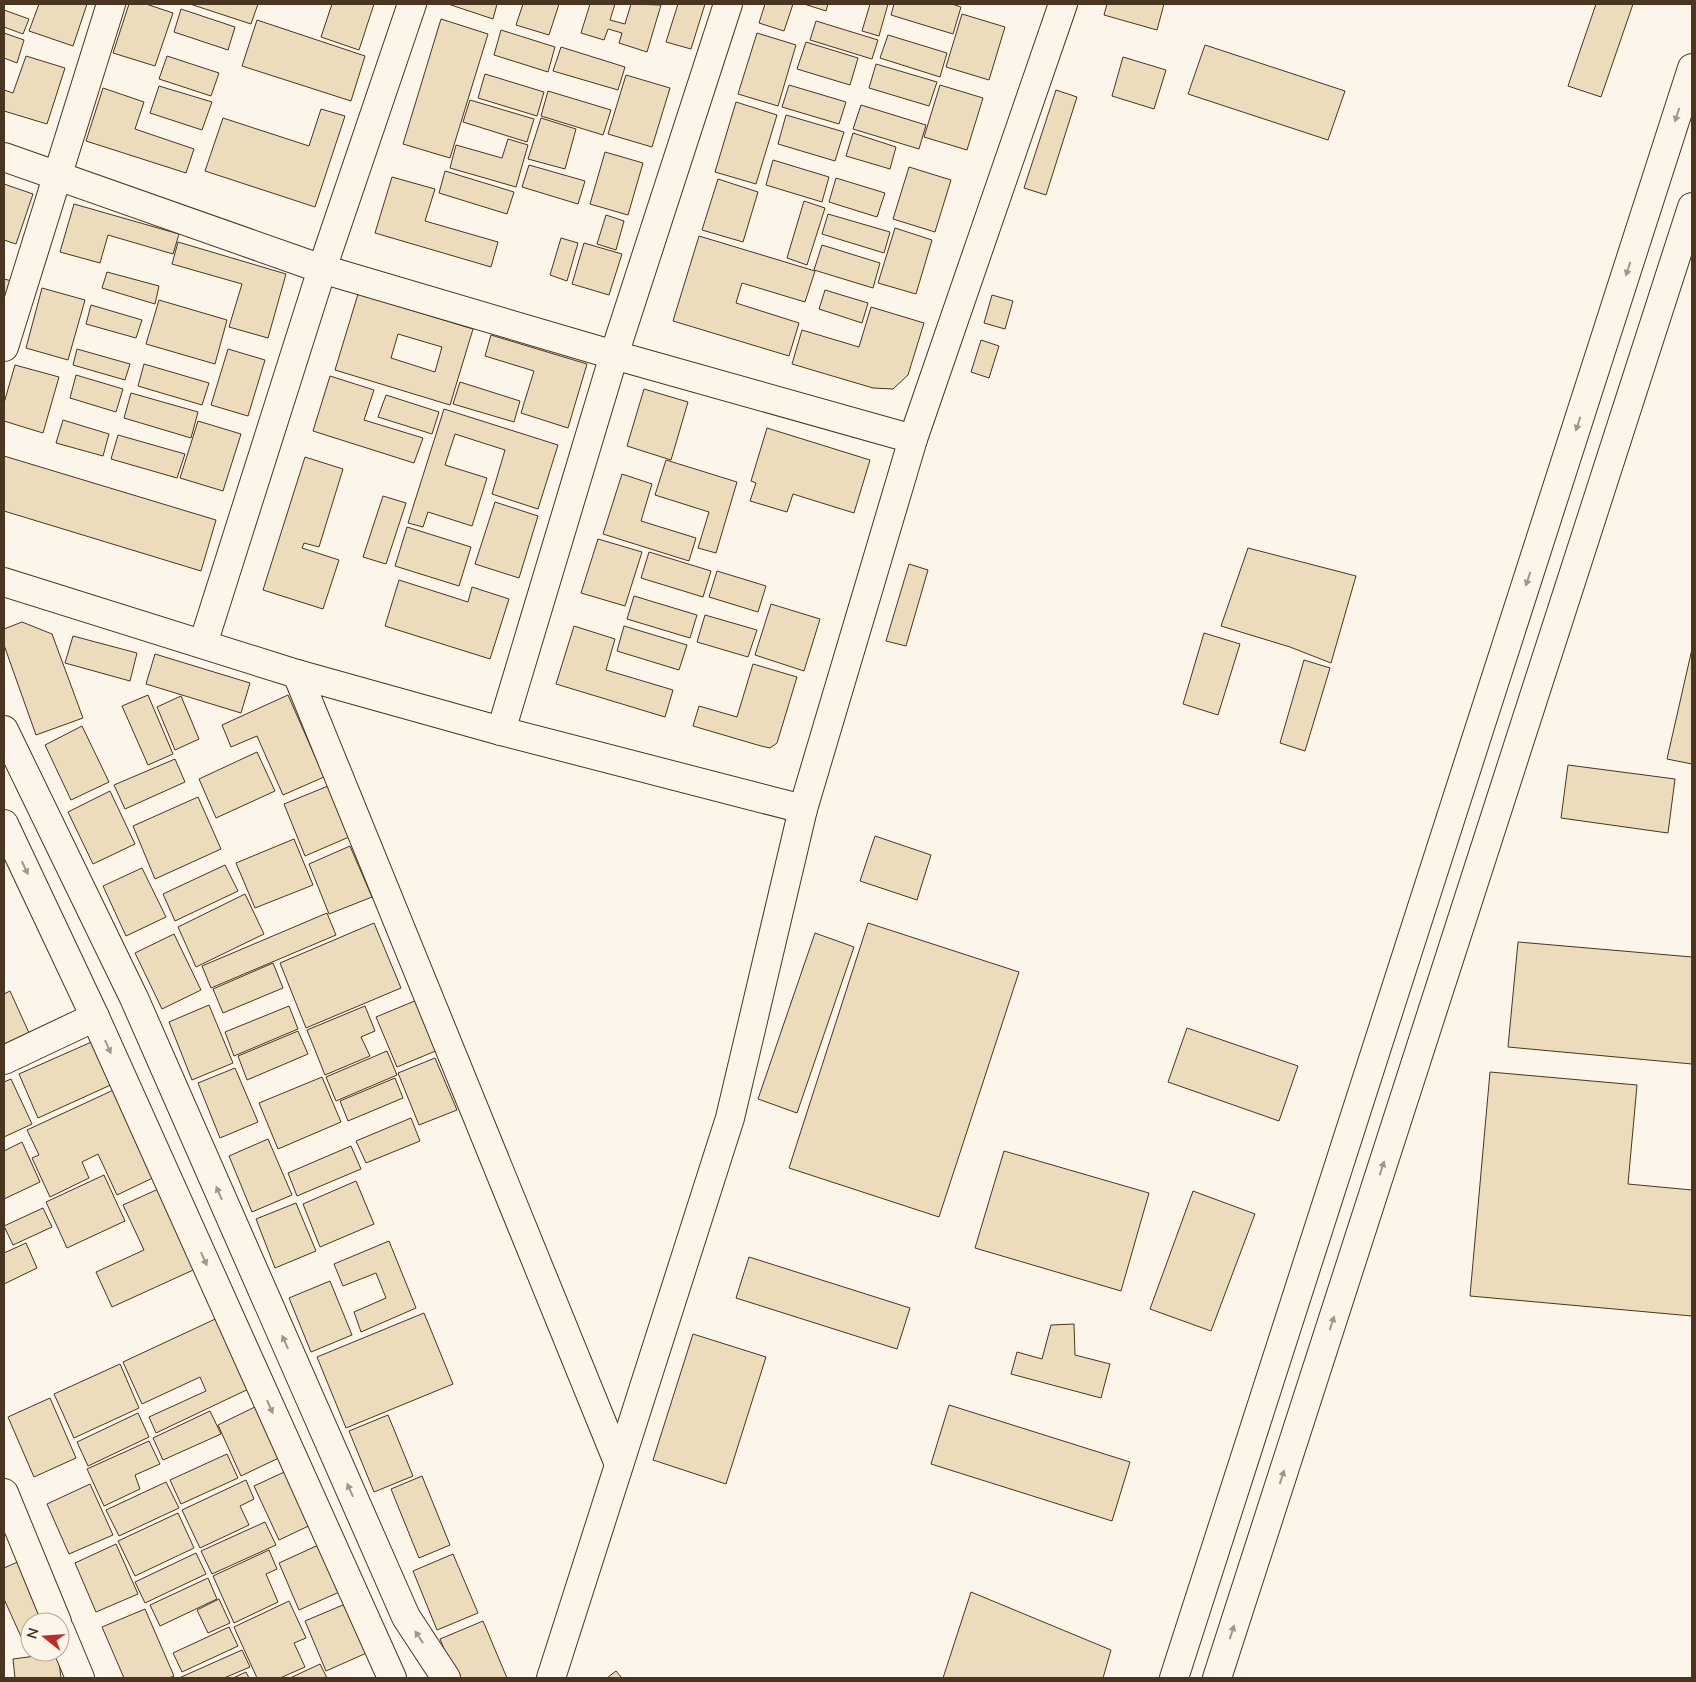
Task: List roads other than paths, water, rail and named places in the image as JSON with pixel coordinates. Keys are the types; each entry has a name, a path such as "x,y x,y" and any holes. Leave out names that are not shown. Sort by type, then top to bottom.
{"street":[{"path":"4,347 56,175 111,4"},
{"path":"203,644 322,269 412,4"},
{"path":"501,731 614,354 728,4"},
{"path":"551,1678 618,1462 730,1118 803,809 913,439 1063,4"},
{"path":"1174,1678 1692,68"},
{"path":"4,157 322,269 913,439"},
{"path":"1217,1678 1692,207"},
{"path":"4,582 297,674 501,731 803,809"},
{"path":"297,674 618,1462"},
{"path":"4,730 134,998 406,1618 446,1678"},
{"path":"4,824 95,1017 392,1678"},
{"path":"4,1060 95,1017"},
{"path":"4,1493 53,1612"},
{"path":"70,1654 80,1678"}]}
